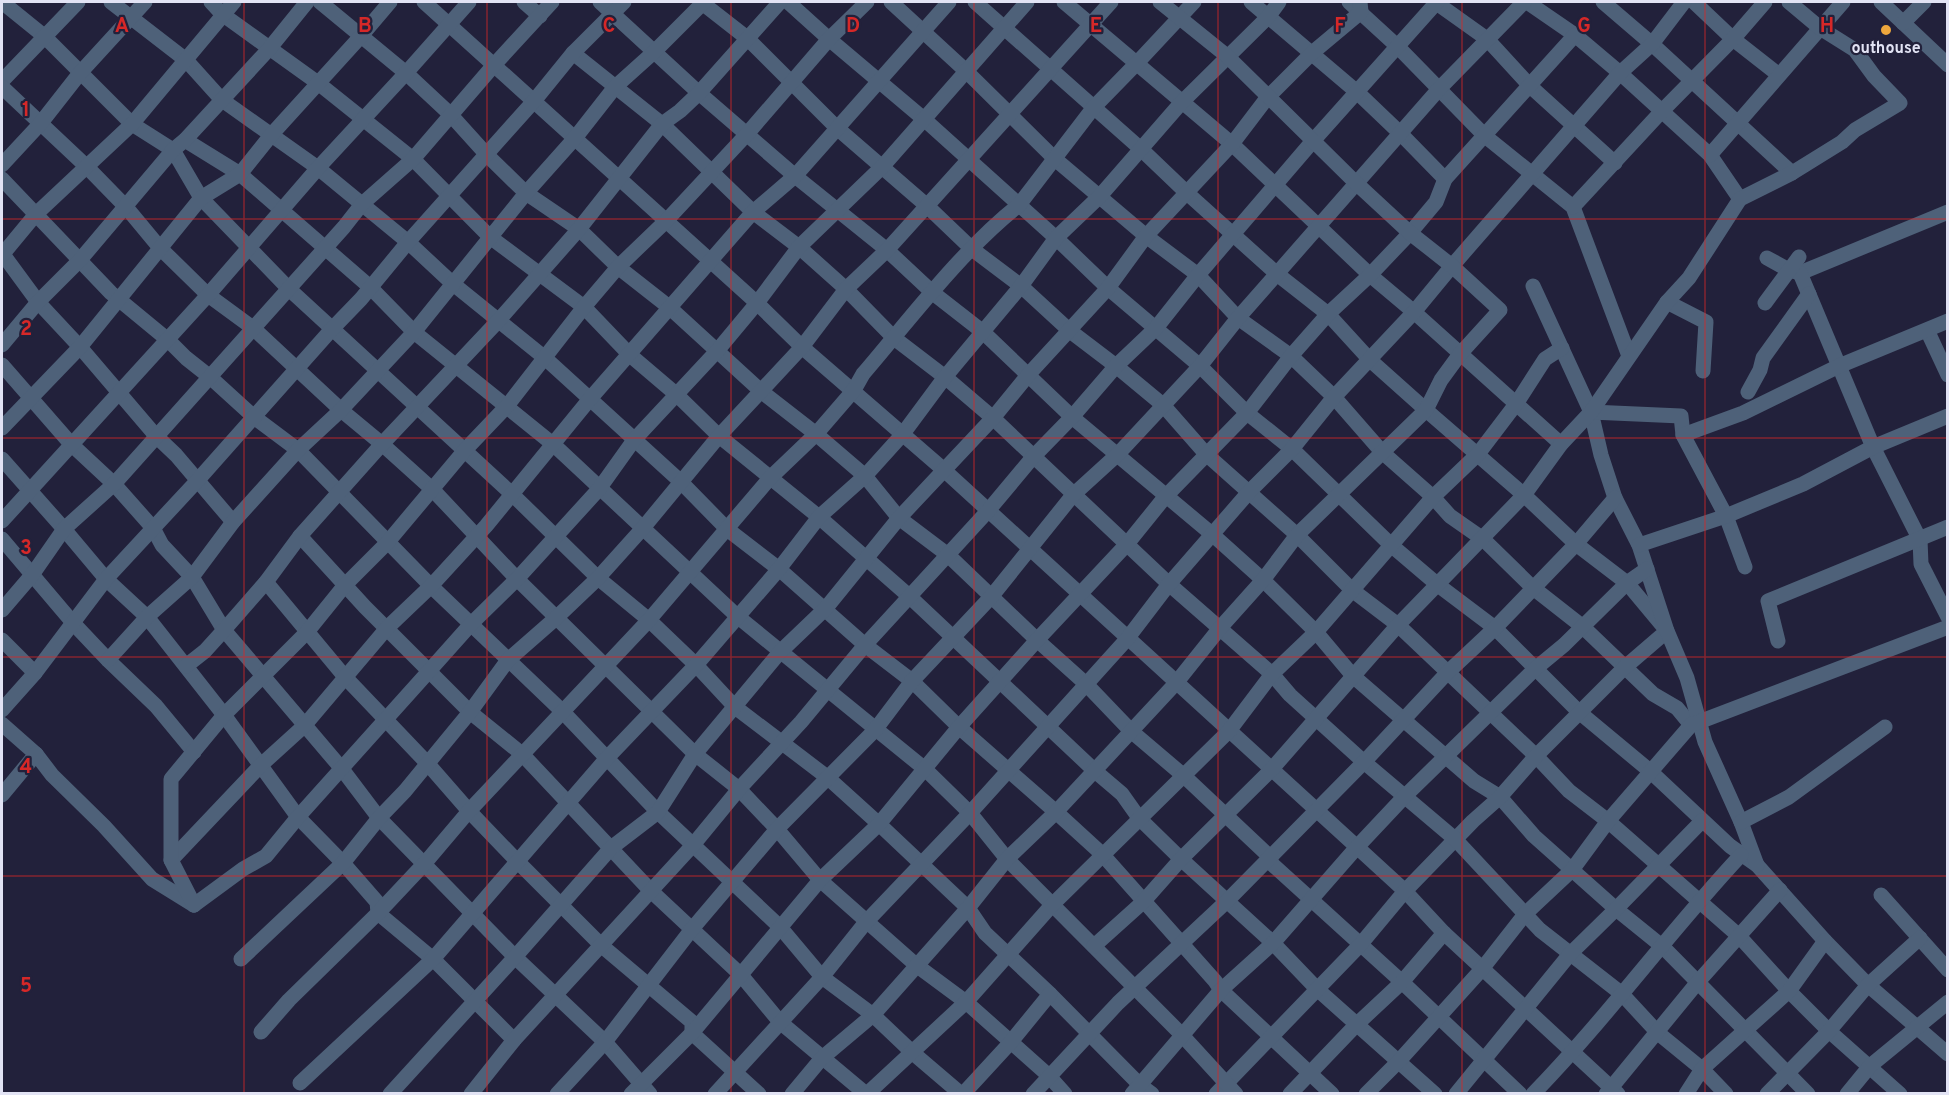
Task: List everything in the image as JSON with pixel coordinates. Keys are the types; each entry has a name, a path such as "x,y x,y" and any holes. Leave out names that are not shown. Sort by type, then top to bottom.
{"street":[{"path":"2,2 44,36 132,124 172,150 201,198 289,289 465,450 598,578 649,620 735,706 827,777 968,908 985,933 1050,994 1141,1090 1181,1034 1221,990 1274,943 1357,847 1404,797 1535,669 1564,645 1627,583 1647,569"},
{"path":"2,81 78,2"},
{"path":"111,2 186,60 222,100 318,168 408,242 453,283 544,358 680,481 727,529 779,569 826,608 865,645 912,681 959,727 1102,854 1221,990 1332,1094"},
{"path":"2,165 40,124 80,73 145,2"},
{"path":"211,2 222,14 318,83 413,159 490,237 584,307 630,355 677,395 719,436 819,517 909,596 1122,794 1139,818 1227,902 1274,943 1317,989 1435,1094"},
{"path":"233,522 177,455 156,436 38,302 2,254 36,214 132,124 234,2"},
{"path":"2,345 38,302 80,260 172,150 185,140 269,49 307,2"},
{"path":"320,2 406,73 450,114 526,193 579,229 618,267 669,307 762,392 816,434 864,476 899,518 948,555 1086,684 1131,731 1226,815 1270,857 1272,864 1402,982 1520,1094"},
{"path":"2,428 80,347 201,198 240,174 272,134 390,2"},
{"path":"424,2 802,346 944,470 987,512 1405,891 1444,933 1612,1092 1697,983 1780,890"},
{"path":"2,521 168,340 318,168 469,2"},
{"path":"524,2 540,16"},
{"path":"2,610 32,575 64,529 114,484 362,204 413,159 450,114 552,2"},
{"path":"600,2 619,7 654,52 699,93 795,176 887,250 933,293 983,332 1072,417 1263,580 1316,632 1353,676 1474,781 1500,797 1534,836 1616,909 1663,947 1808,1094"},
{"path":"108,660 147,616 192,577 233,522 298,450 341,410 414,332 615,87 654,52 703,2 747,38 837,128 926,205 972,249 1021,286 1070,331 1163,405 1206,454 1297,534 1352,590 1398,625 1536,756 1569,791 1608,821 1739,936 1829,1031 1900,1094"},
{"path":"186,666 225,630 266,582 300,536 382,444 499,320 579,229 662,124 699,93 780,2"},
{"path":"788,2 925,120 1108,288 1200,366 1247,413 1293,449 1391,545 1438,585 1495,628 1579,712 1650,771 1741,855 1757,865 1868,985 1947,1054"},
{"path":"194,905 171,860 171,779 224,715 307,632 345,585 387,543 465,450 507,406 618,267 666,221 747,134 829,39 867,2"},
{"path":"891,2 1011,114 1055,159 1146,236 1198,275 1238,318 1291,356 1334,398 1382,452 1433,497 1450,516 1483,539 1532,588 1582,627 1653,694 1677,708 1695,724"},
{"path":"171,860 261,765 304,726 387,628 431,586 513,495 589,400 753,212 795,176 949,2"},
{"path":"975,2 1277,274 1328,314 1370,360 1524,495 1576,544 1627,583 1667,631"},
{"path":"194,905 243,869 266,856 298,817 471,624 517,579 599,489 634,440 717,351 799,247 882,167 1027,2"},
{"path":"1064,2 1232,144 1370,275 1561,444"},
{"path":"241,959 343,863 379,818 428,764 508,660 598,578 643,528 719,436 802,346 846,289 887,250 1111,2"},
{"path":"792,1094 822,1058 873,1015 968,908 1007,859 1056,812 1176,683 1220,628 1263,580 1297,534 1426,410 1441,380 1460,354 1500,310 1356,183 1227,56 1160,2"},
{"path":"261,1032 378,913 469,811 649,620 770,478 816,434 854,390 863,374 972,249 1019,206 1094,107 1194,2"},
{"path":"1251,2 1357,92 1445,179"},
{"path":"300,1083 433,959 607,758 696,665 779,569 819,517 864,476 902,435 945,377 1021,286 1056,238 1100,196 1181,103 1268,17 1279,2"},
{"path":"1349,2 1361,7 1485,136 1573,207 1629,356"},
{"path":"471,1094 514,1040 693,845 865,645 1116,366 1156,328 1198,275 1312,142 1436,2 1487,39 1530,86 1615,163"},
{"path":"557,1094 605,1042 692,929 777,828 875,730 912,681 991,597 1028,548 1073,495 1118,454 1200,366 1238,318 1439,90 1526,2 1575,35 1710,155 1740,200"},
{"path":"1605,2 1792,173"},
{"path":"715,1094 822,977 866,922 922,866 1127,639 1169,584 1250,492 1293,449 1334,398 1414,312 1620,73 1652,44 1684,2"},
{"path":"1694,2 1733,39 1779,75"},
{"path":"1573,207 1661,111 1733,39 1765,2"},
{"path":"1094,946 1143,902 1181,859 1271,770 1398,625 1524,495 1561,444 1591,412 1667,302 1689,278 1740,200 1792,173 1842,142 1855,130 1900,103 1874,76 1855,50 1820,28 1789,2"},
{"path":"1710,155 1843,2"},
{"path":"1881,2 1947,65"},
{"path":"1903,23 1924,2"},
{"path":"2,710 74,624 106,579 197,481 450,197 573,53 619,7"},
{"path":"390,1094 611,848 658,812 695,754 780,652 826,608 899,518 993,418 1029,374 1108,288 1146,236 1232,144 1268,98 1361,7"},
{"path":"2,365 71,444 114,484 153,528 162,545 192,577 225,630 342,769 379,818 515,957 605,1042 640,1090 692,1033 820,880 879,824 959,727 1126,544 1165,497 1247,413 1291,356 1328,314 1410,233 1436,202 1445,179 1575,35"},
{"path":"573,53 662,124 753,212 799,247 846,289 894,338 993,418 1169,584 1272,674 1290,695 1404,797 1455,839 1540,930 1622,994 1658,1033 1702,1069 1726,1094"},
{"path":"2,87 87,166 126,207 160,248 208,295 253,328 432,490 517,579 695,754 740,789 777,828 820,880 916,965 966,1002 1048,1075 1065,1094"},
{"path":"185,140 240,174 370,287 414,332 554,445 737,616 925,769 970,813 1007,859 1181,1034 1226,1090 1272,1036 1360,945 1405,891 1500,797 1579,712 1624,668 1667,631"},
{"path":"2,179 119,300 210,376 254,417 298,450 387,543 563,712 658,812 780,927 822,977 873,1015 913,1053 962,1094 1011,1042 1050,994"},
{"path":"1765,303 1796,267 1947,212"},
{"path":"1767,258 1796,267 1873,447 1920,540 1921,564 1947,617"},
{"path":"1533,286 1591,412 1601,455 1615,498 1640,545 1667,631 1687,678 1695,724 1741,822 1757,865"},
{"path":"1748,392 1760,370 1763,358 1809,294"},
{"path":"1667,302 1706,322 1703,371"},
{"path":"1683,435 1743,413 1839,366 1947,321"},
{"path":"1927,330 1947,375"},
{"path":"300,536 470,712 522,754 650,890 741,975 780,1022 867,1094 966,1002 1052,905 1229,731 1272,674 1316,632 1433,497 1478,454 1516,404 1545,359 1562,348"},
{"path":"1591,412 1681,416 1683,435 1726,516 1745,567"},
{"path":"1640,545 1726,516 1803,483 1873,447 1947,416"},
{"path":"2,459 106,579 147,616 224,715 298,817 377,902 378,913 433,959 514,1040"},
{"path":"1032,1094 1118,1003 1227,902 1364,762 1447,673 1495,628 1576,544 1615,498"},
{"path":"1778,641 1768,600 1920,540 1947,527"},
{"path":"2,539 74,624 156,706 194,752"},
{"path":"266,582 345,677 517,861 602,946 692,1022 692,1033 759,1094"},
{"path":"1366,1094 1482,969 1525,914 1572,870 1608,821 1650,771 1695,724 1947,627"},
{"path":"2,639 35,673"},
{"path":"2,724 36,754 52,775 104,825 152,879 194,905"},
{"path":"1741,822 1789,797 1885,727"},
{"path":"2,795 36,754"},
{"path":"1456,1094 1570,954 1702,821"},
{"path":"1533,1094 1573,1053 1663,947 1698,901 1741,855"},
{"path":"1881,895 1947,970"},
{"path":"1290,1094 1356,1025 1402,982 1444,933"},
{"path":"1767,1094 1829,1031 1868,985 1920,938"},
{"path":"1686,1094 1702,1069 1789,991 1824,940"},
{"path":"1847,1094 1870,1066 1947,1002"}],"place":[{"name":"outhouse","path":"1886,30"}]}
